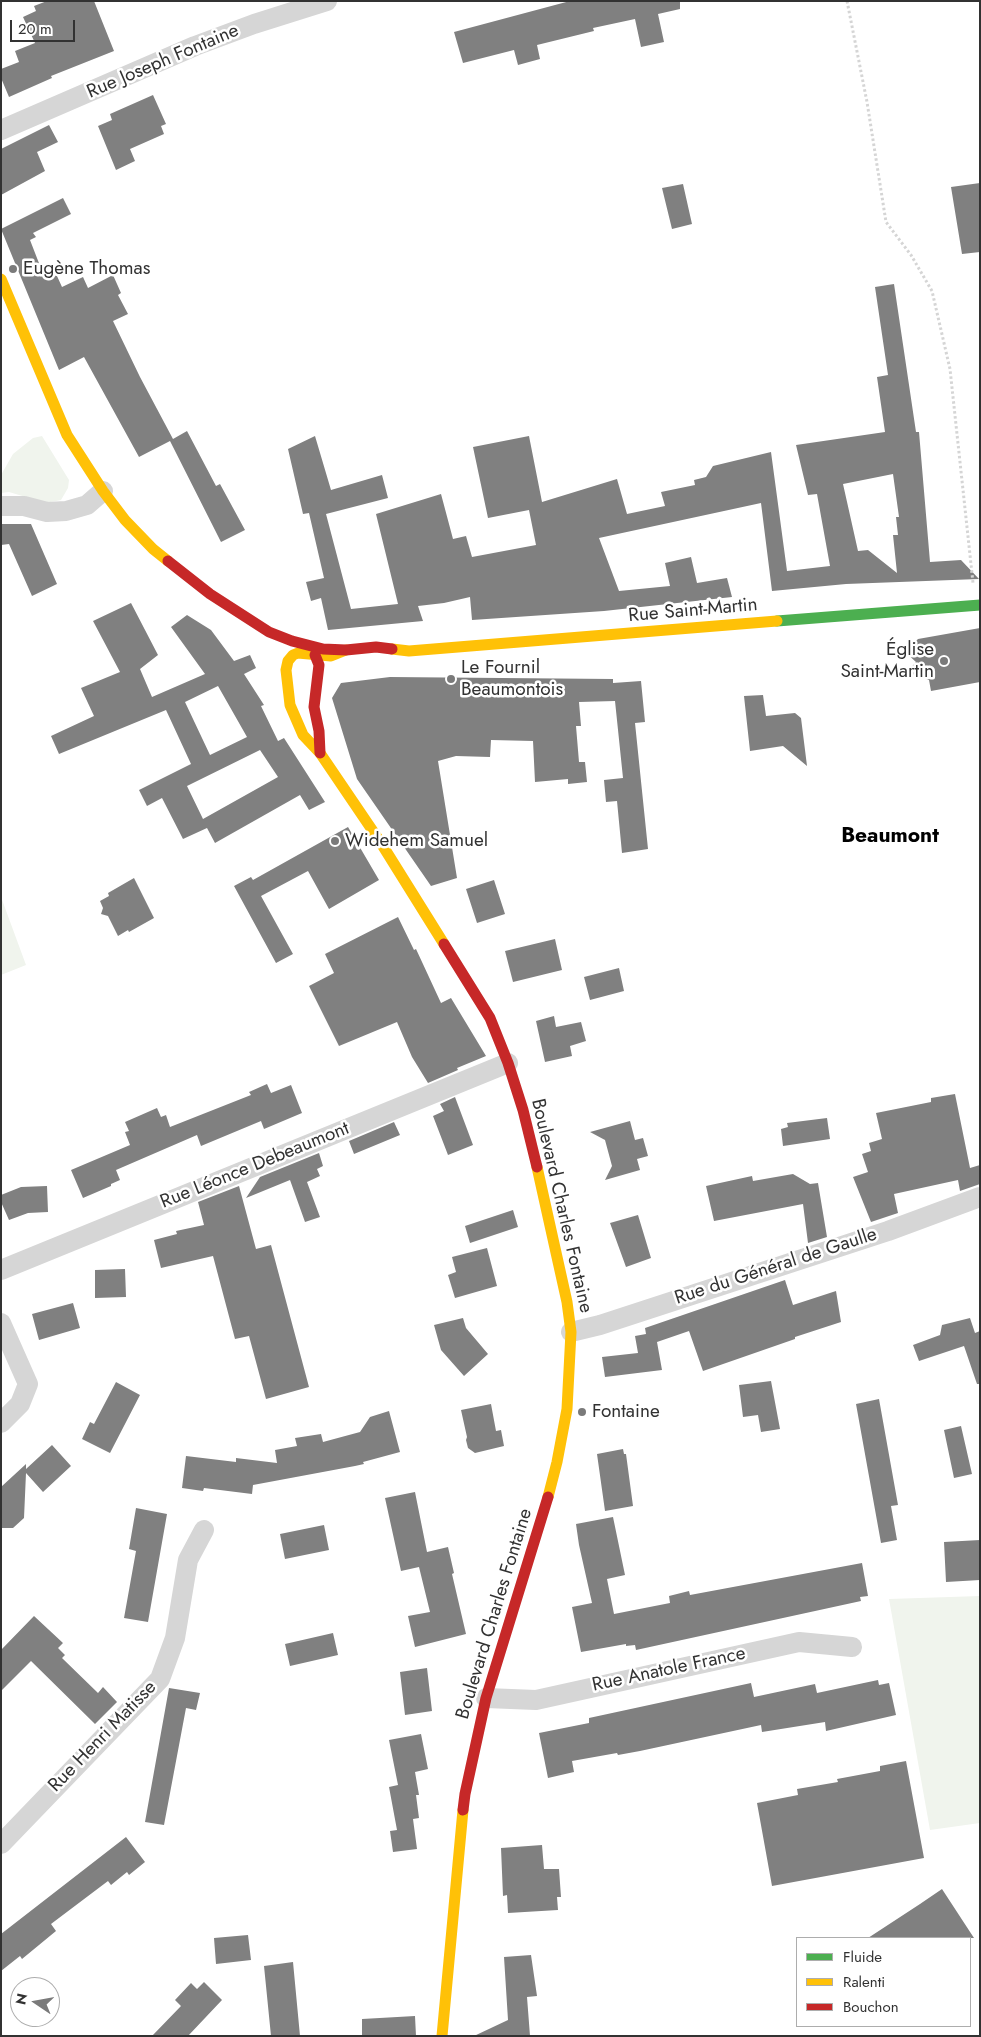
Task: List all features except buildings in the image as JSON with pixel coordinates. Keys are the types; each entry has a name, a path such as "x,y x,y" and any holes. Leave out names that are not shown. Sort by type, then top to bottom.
{"street":[{"name":"Rue Joseph Fontaine","path":"1,130 195,46 254,24 327,1"},
{"path":"1,280 67,435 96,497 125,520 153,549 210,594 298,653 317,660 346,650"},
{"path":"67,435 80,476"},
{"path":"1,506 24,506 48,512 77,508 87,504 96,497"},
{"path":"183,587 219,614"},
{"name":"Rue Saint-Martin","path":"269,632 292,641 323,648 346,650 376,647 409,651 977,605"},
{"name":"Rue Saint-Martin","path":"384,660 409,651"},
{"path":"284,659 298,653"},
{"path":"284,659 317,660 347,664"},
{"name":"Boulevard Charles Fontaine","path":"284,659 290,705 303,735 320,753 381,843 490,1018 508,1063 523,1110 545,1196 567,1302 571,1332 567,1409 557,1462 543,1516 486,1698 465,1794 442,2036"},
{"path":"317,660 314,707 319,731 320,753"},
{"name":"Rue Léonce Debeaumont","path":"1,1270 508,1063"},
{"name":"Rue du Général de Gaulle","path":"571,1332 609,1322 888,1231 980,1198"},
{"path":"1,1322 28,1384 20,1404 1,1423"},
{"name":"Rue Henri Matisse","path":"1,1844 160,1679 175,1638 188,1560 204,1530"},
{"name":"Rue Anatole France","path":"486,1698 536,1700 799,1642 852,1647"}],"path":[{"path":"847,1 867,102 886,222 911,256 932,290 950,369 977,605"}],"shaded area":[{"path":"42,436 69,480 68,488 61,500 46,503 9,492 1,493 1,475 13,454 33,438"},
{"path":"1,897 26,965 1,975"},
{"path":"980,1596 980,1823 930,1830 889,1599"}],"traffic: fast":[{"path":"777,621 980,605"}],"traffic: slow":[{"path":"1,279 67,435 103,491 125,520 153,549 168,561"},
{"path":"392,649 409,651 777,621"},
{"path":"346,650 331,656 298,653 293,655 288,661 286,670 290,705 303,735 320,753 381,843 444,944"},
{"path":"537,1167 567,1302 571,1332 567,1409 548,1497"},
{"path":"442,2036 463,1810"}],"traffic: jam":[{"path":"168,561 210,594 269,632 292,641 323,649 346,650 376,647 392,649"},
{"path":"315,655 319,665 314,707 319,731 320,753"},
{"path":"444,944 490,1018 508,1063 523,1110 537,1167"},
{"path":"463,1810 486,1698 548,1497"}],"place":[{"name":"Eugène Thomas","path":"13,269"},
{"name":"Église Saint-Martin","path":"944,661"},
{"name":"Le Fournil Beaumontois","path":"451,679"},
{"name":"Widehem Samuel","path":"335,841"},
{"name":"Fontaine","path":"582,1412"}],"district":[{"name":"Beaumont","path":"890,837"}]}
